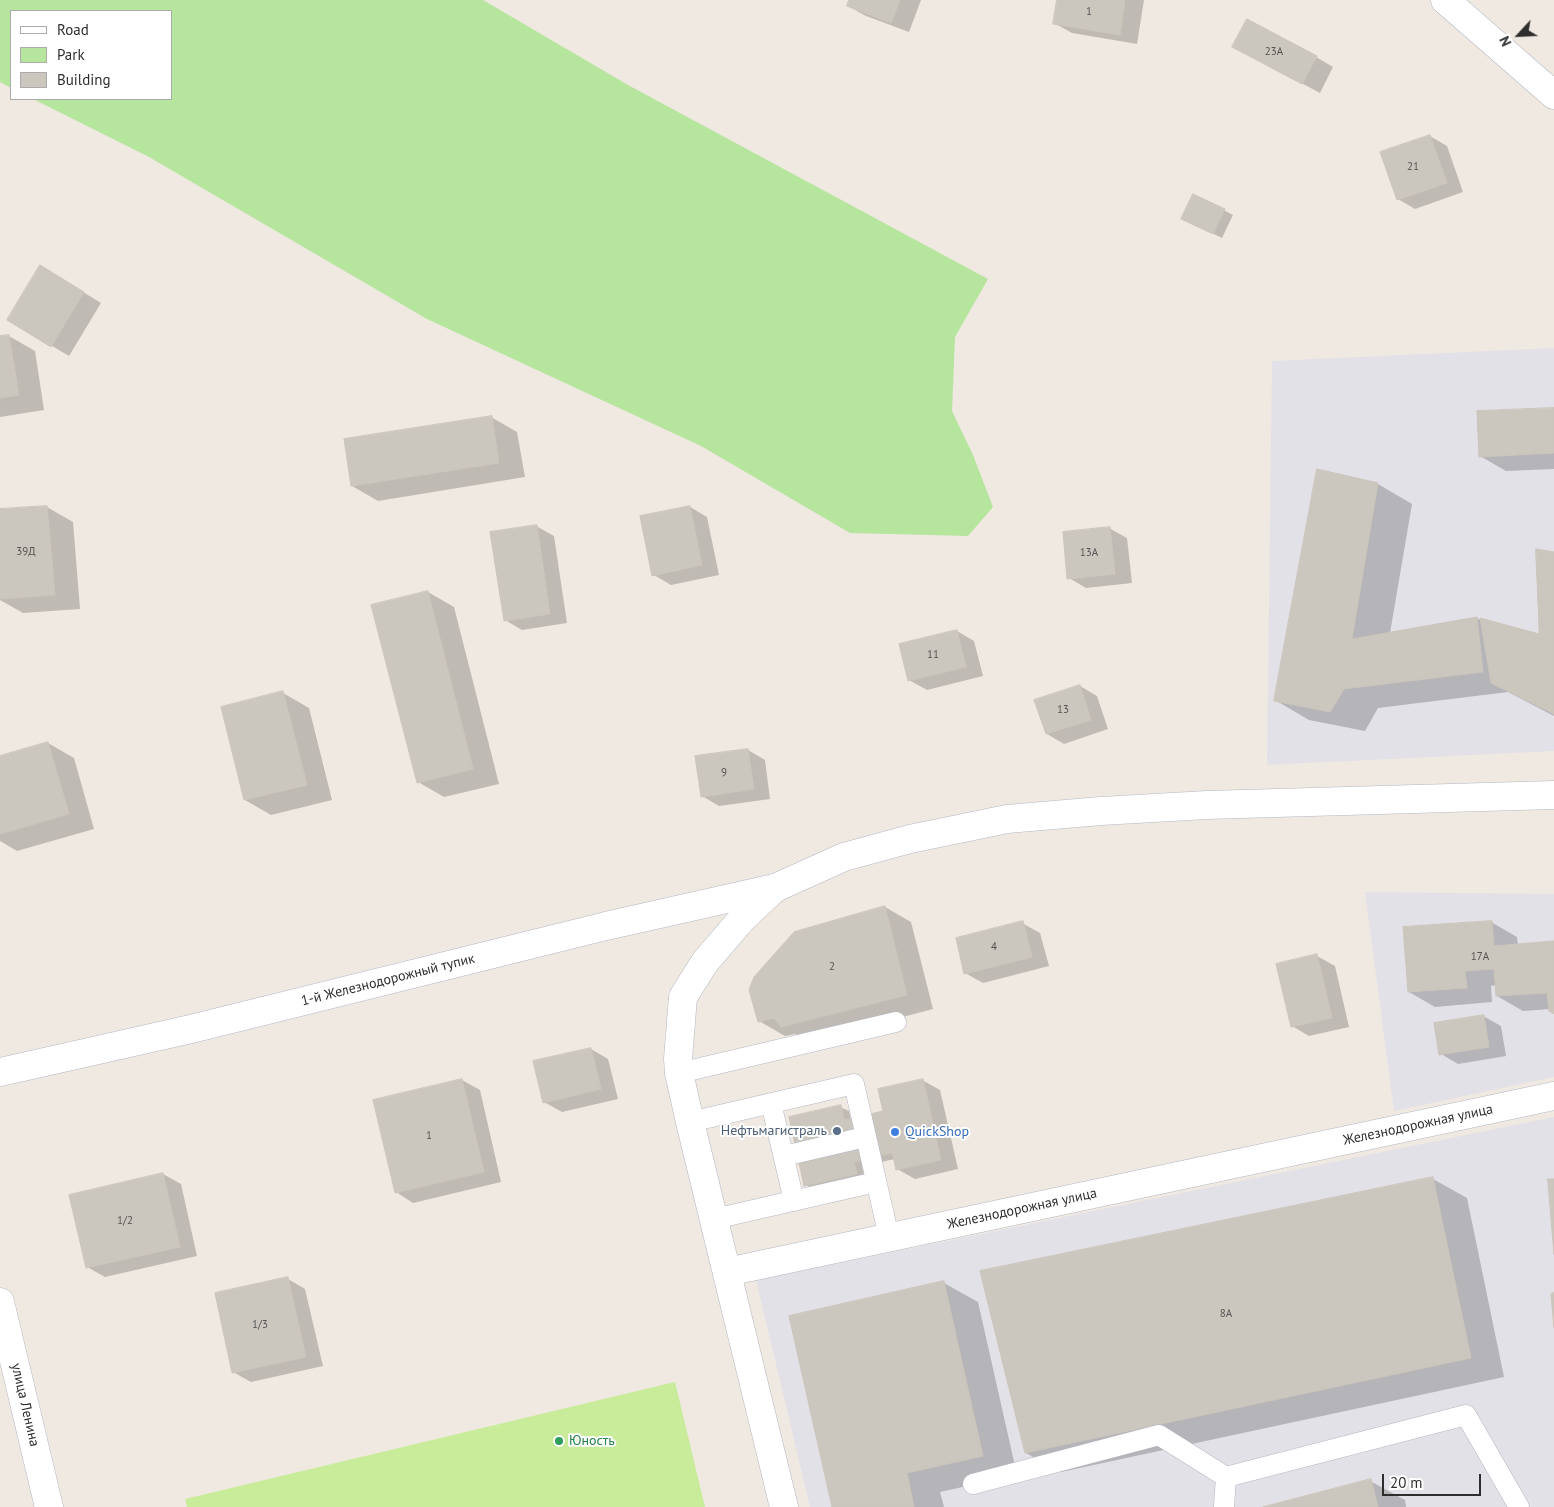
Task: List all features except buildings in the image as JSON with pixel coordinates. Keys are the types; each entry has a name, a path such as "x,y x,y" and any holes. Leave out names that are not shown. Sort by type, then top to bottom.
{"street":[{"path":"1445,0 1554,95"},
{"path":"784,1507 690,1122 679,1073 678,1059 683,997 705,962 742,919 775,888 844,857 910,839 1008,819 1207,805 1554,795"},
{"name":"1-й Железнодорожный тупик","path":"0,1072 191,1029 606,926 775,888"},
{"name":"Железнодорожная улица","path":"727,1272 1554,1096"},
{"name":"улица Ленина","path":"0,1302 49,1507"}],"lane":[{"path":"679,1073 896,1022"},
{"path":"690,1122 854,1084 889,1237"},
{"path":"771,1103 794,1201"},
{"path":"784,1156 866,1137"},
{"path":"714,1220 876,1182"},
{"path":"973,1484 1159,1435 1226,1477 1466,1415 1519,1507"},
{"path":"1224,1507 1226,1477"}],"shaded area":[{"path":"1554,348 1554,751 1267,765 1272,361"},
{"path":"1365,892 1554,894 1554,1077 1394,1111"},
{"path":"1554,1117 1554,1507 810,1507 756,1280"}],"green space":[{"path":"0,0 483,0 628,85 988,279 955,337 952,411 973,455 993,507 968,536 850,533 701,446 427,319 149,157 35,100 172,100 172,10 10,10 10,87 0,82"},
{"name":"Юность","path":"675,1382 705,1507 187,1507 185,1499"}],"place":[{"name":"Нефтьмагистраль","path":"837,1131"},
{"name":"QuickShop","path":"895,1132"},
{"name":"Юность","path":"559,1441"}]}
